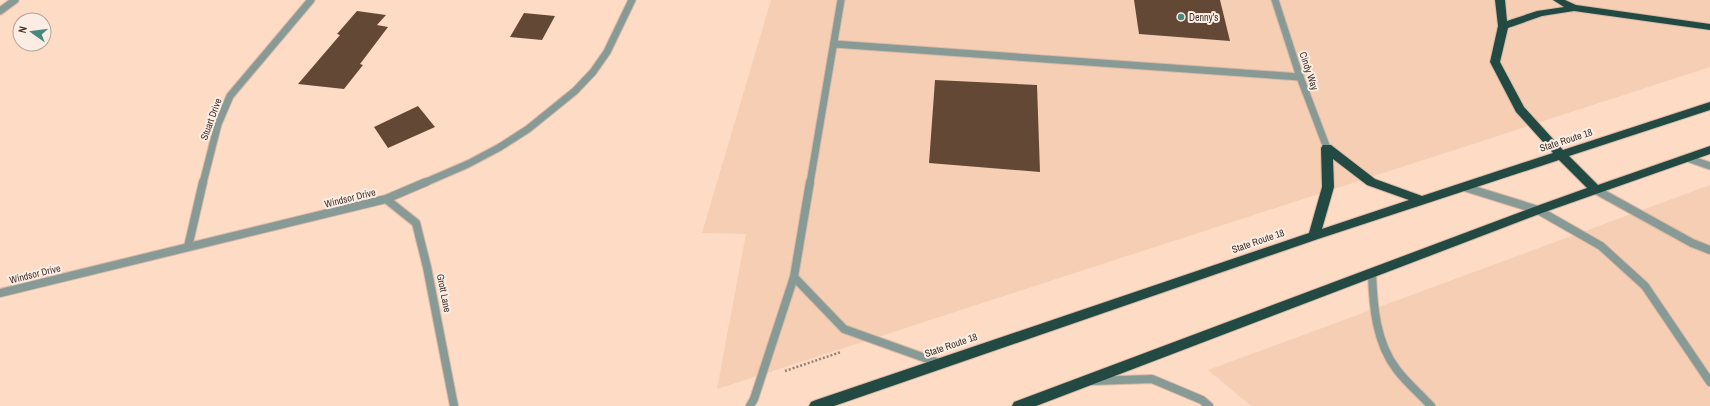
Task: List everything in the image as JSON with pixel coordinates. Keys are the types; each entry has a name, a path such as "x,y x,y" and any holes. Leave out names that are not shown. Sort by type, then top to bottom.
{"highway":[{"path":"1500,0 1503,26 1495,62 1520,108 1560,155 1596,190"},
{"path":"1558,0 1574,8"},
{"path":"1503,26 1540,13 1574,8 1710,27"},
{"name":"State Route 18","path":"816,406 1314,236 1710,106"},
{"path":"1327,148 1371,182 1423,201"},
{"path":"1314,236 1328,187 1327,148"},
{"path":"1019,406 1081,381 1538,210 1710,150"}],"street":[{"path":"0,11 14,0"},
{"name":"Stuart Drive","path":"188,247 210,152 218,124 230,96 312,0"},
{"name":"Windsor Drive","path":"0,293 386,199 434,180 480,158 528,129 575,91 593,72 607,52 632,0"},
{"path":"750,406 754,399 794,277 841,0"},
{"name":"Cindy Way","path":"1275,0 1300,77 1327,148"},
{"path":"834,44 1300,77"},
{"path":"1687,158 1710,166"},
{"path":"1464,187 1538,210 1600,246 1645,286 1710,382"},
{"path":"1596,190 1692,243 1710,250"},
{"name":"Grott Lane","path":"386,199 416,223 428,267 454,406"},
{"path":"1372,273 1372,297 1382,343 1397,369 1431,406"},
{"path":"794,277 844,329 939,363"},
{"path":"1081,381 1152,379 1202,400 1209,406"}],"path":[{"path":"783,372 841,352"}],"shaded area":[{"path":"771,0 1710,0 1710,67 717,389 746,234 702,233"},
{"path":"1710,185 1710,406 1251,406 1208,370"}],"building":[{"name":"Denny's","path":"1134,0 1220,0 1230,41 1139,34"},
{"path":"357,11 386,15 377,25 388,27 360,64 363,65 344,89 298,84 340,35 337,34"},
{"path":"524,13 555,16 542,40 510,37"},
{"path":"935,80 1037,85 1040,172 929,163"},
{"path":"418,106 435,127 388,148 374,127"}],"place":[{"name":"Denny's","path":"1181,17"}]}
